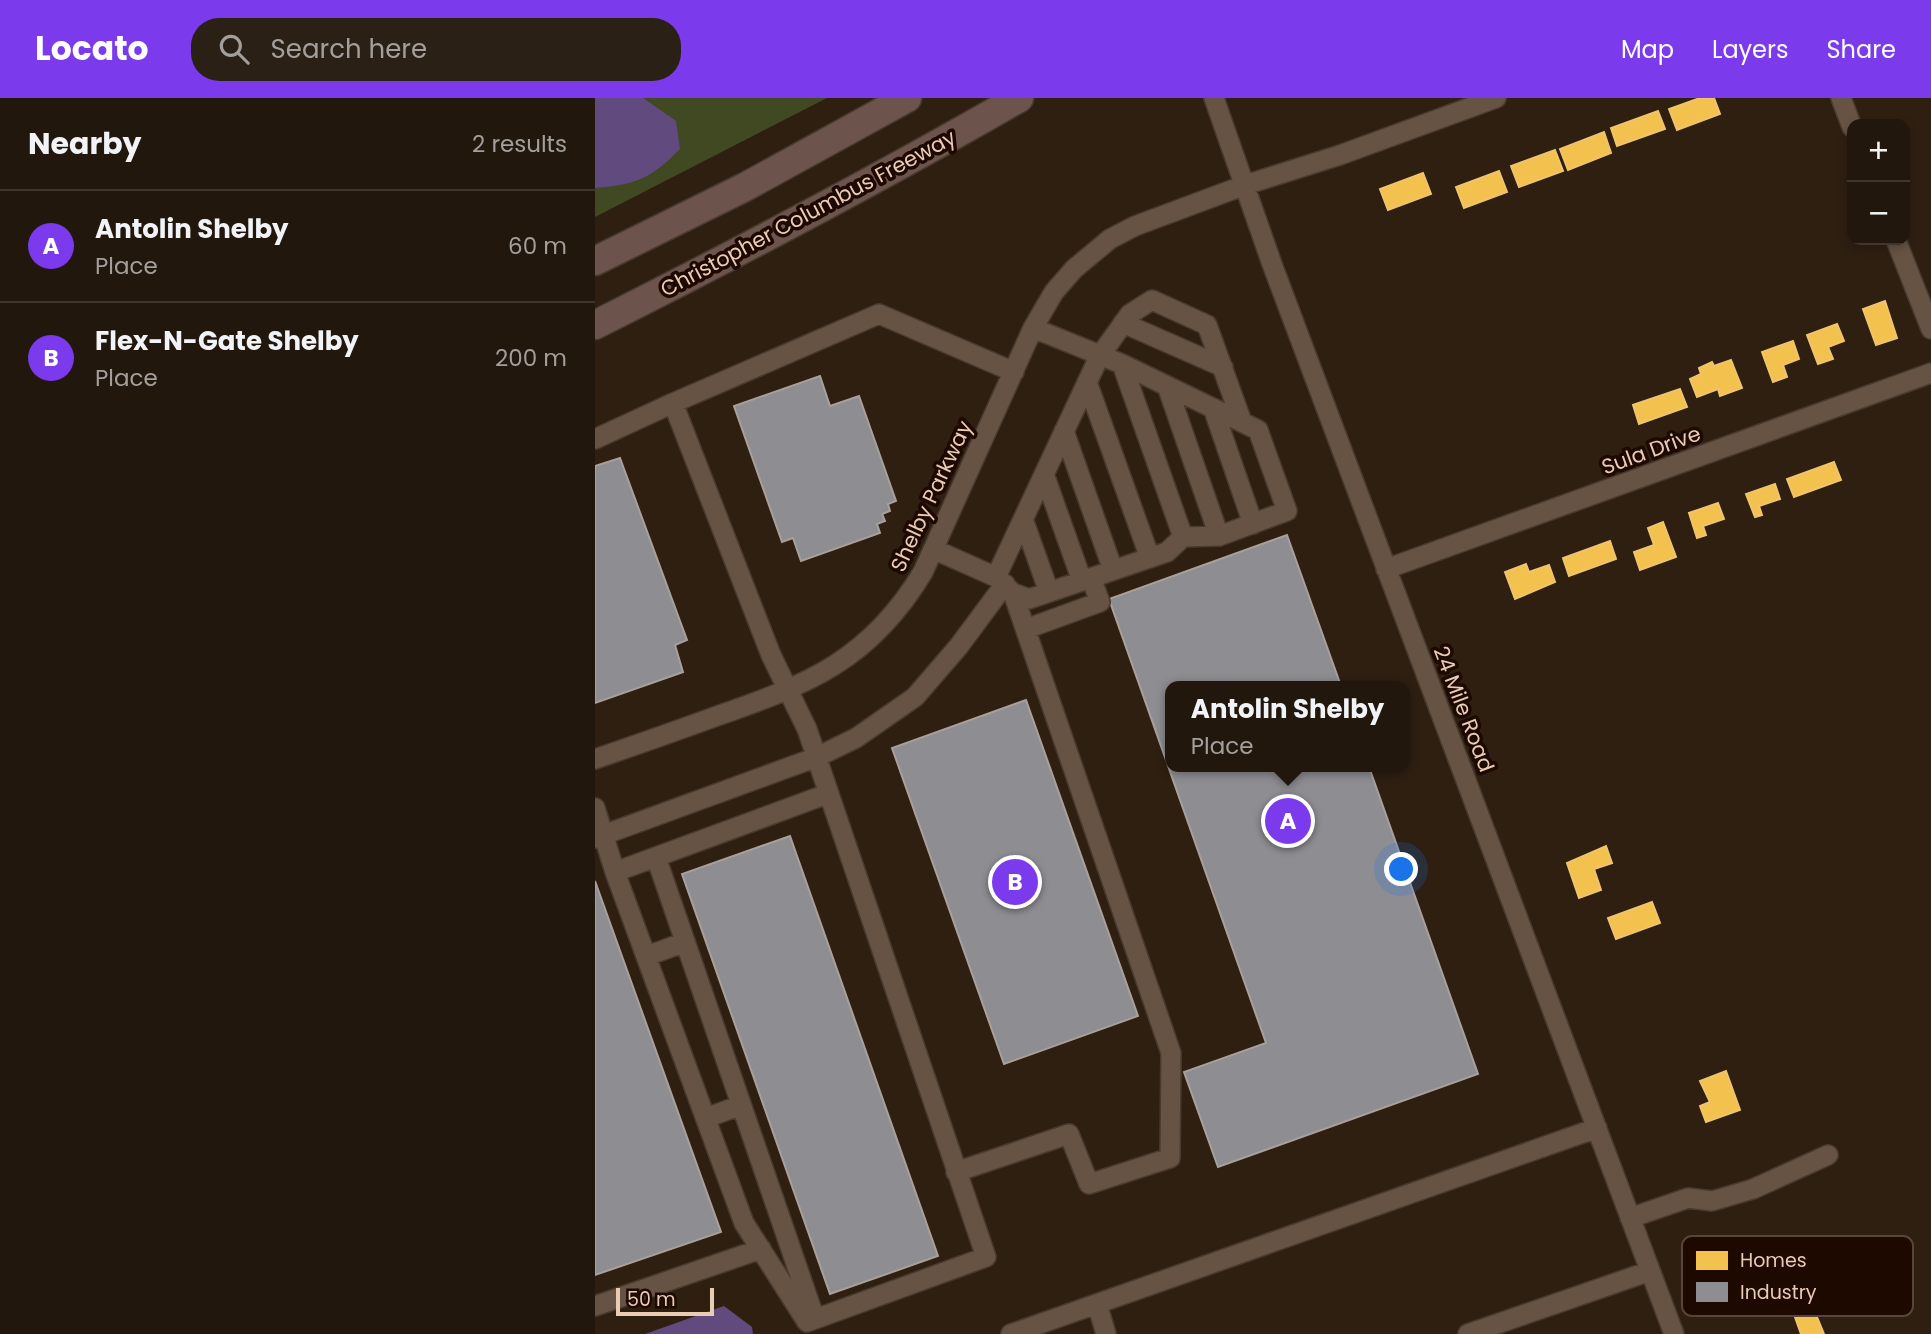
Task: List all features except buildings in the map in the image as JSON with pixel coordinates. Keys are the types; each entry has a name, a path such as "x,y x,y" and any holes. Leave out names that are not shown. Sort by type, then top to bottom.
{"highway":[{"path":"595,261 745,187 907,98"},
{"name":"Christopher Columbus Freeway","path":"595,325 893,171 1019,98"}],"street":[{"name":"24 Mile Road","path":"1215,98 1272,264 1674,1334"},
{"name":"Shelby Parkway","path":"595,760 789,690 837,665 881,628 914,586 933,550 1033,328 1047,303 1064,280 1110,239 1158,216 1340,155 1496,98"},
{"path":"1841,98 1849,119"},
{"path":"1898,245 1931,329"},
{"path":"600,836 817,757 856,738 915,697 959,646 1005,585 1023,519 1099,357 1130,314 1153,300 1207,325 1242,422"},
{"path":"595,439 879,314 1014,372"},
{"path":"1123,323 1223,367"},
{"path":"933,550 1029,599 1167,552 1183,537 1219,536 1287,511 1258,429 1122,364 1099,357 1033,328"},
{"path":"1122,364 1183,537"},
{"name":"Sula Drive","path":"1386,569 1931,373"},
{"path":"1087,382 1150,558"},
{"path":"1167,386 1219,536"},
{"path":"595,808 600,836 744,1223 807,1322 986,1257 827,794 817,757 800,712 771,655 673,403"},
{"path":"1213,408 1253,524"},
{"path":"1064,431 1113,570"},
{"path":"1026,629 1100,602 1087,579 1044,474"},
{"path":"1023,519 1049,592"},
{"path":"956,1172 1069,1134 1089,1184 1170,1158 1171,1053 1026,629 1005,585"},
{"path":"615,872 827,794"},
{"path":"656,857 815,1319"},
{"path":"646,956 685,942"},
{"path":"706,1118 741,1105"},
{"path":"1011,1334 1597,1128"},
{"path":"1630,1218 1688,1198 1712,1201 1753,1189 1828,1155"},
{"path":"595,1307 761,1249"},
{"path":"1468,1334 1650,1271"},
{"path":"1097,1304 1106,1334"}],"green space":[{"path":"595,98 827,98 595,217"}],"shaded area":[{"path":"595,98 643,98 676,121 680,149 660,167 642,178 595,188"},
{"path":"724,1306 752,1327 753,1334 645,1334"}],"place":[{"name":"Antolin Shelby","path":"1288,821"},
{"name":"Flex-N-Gate Shelby","path":"1015,882"}]}
